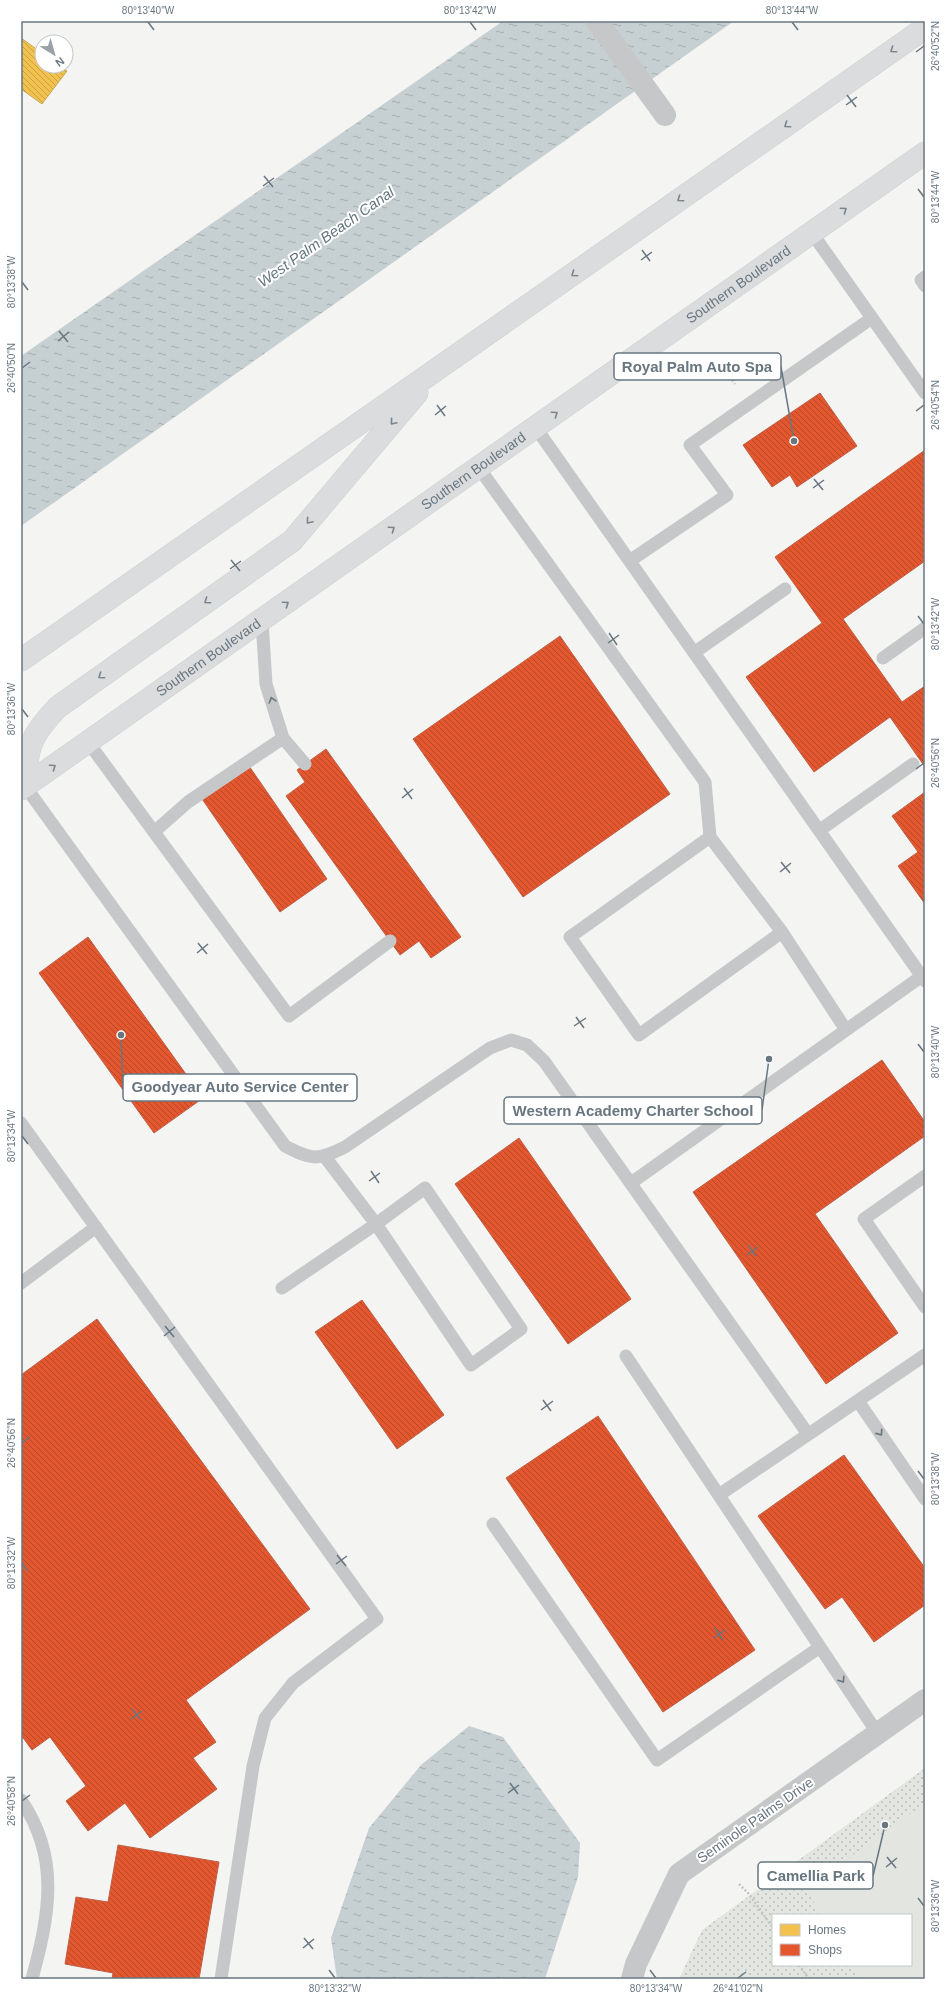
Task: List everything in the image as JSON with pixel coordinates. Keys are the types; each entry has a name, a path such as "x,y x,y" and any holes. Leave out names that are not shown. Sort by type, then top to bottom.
{"highway":[{"path":"21,660 925,28"},
{"name":"Southern Boulevard","path":"23,788 925,153"},
{"path":"23,788 27,755 39,727 58,707 292,541 436,370"}],"street":[{"path":"597,21 665,115"},
{"name":"Seminole Palms Drive","path":"632,1979 636,1964 679,1874 925,1700"}],"lane":[{"path":"812,233 925,393"},
{"path":"925,277 921,280 925,286"},
{"path":"631,560 727,495 690,445 872,318"},
{"path":"536,428 631,560 923,978 846,1030 631,1183"},
{"path":"479,468 705,782 710,837 782,932 846,1030"},
{"path":"695,652 785,589"},
{"path":"262,621 266,684 283,738 305,764"},
{"path":"883,658 925,628"},
{"path":"154,832 188,802 254,756 283,738"},
{"path":"88,742 289,1016 390,941"},
{"path":"820,830 913,764"},
{"path":"23,788 285,1146 306,1157 325,1157 345,1147 490,1048 511,1040 528,1045 544,1061 808,1434"},
{"path":"710,837 570,937 639,1035 782,932"},
{"path":"21,1123 377,1620 293,1683 265,1718 253,1766 221,1979"},
{"path":"282,1288 376,1224 425,1188 521,1329 471,1365 376,1224 325,1157"},
{"path":"925,1176 864,1219 925,1307"},
{"path":"21,1283 96,1227"},
{"path":"719,1495 925,1355"},
{"path":"626,1356 878,1734"},
{"path":"858,1401 925,1499"},
{"path":"493,1524 657,1760 820,1647"},
{"path":"21,1800 31,1815 43,1845 49,1885 45,1932 32,1979"}],"path":[{"path":"720,364 735,384"},
{"path":"739,1884 749,1894 772,1927"},
{"path":"800,1966 809,1979"}],"shaded area":[{"path":"925,1768 925,1979 679,1979 702,1930"},
{"path":"925,1803 925,1979 859,1979 852,1966 912,1966 912,1914 821,1914 806,1889"}],"water":[{"name":"West Palm Beach Canal","path":"503,21 734,21 21,526 21,356"},
{"path":"469,1726 503,1737 580,1843 578,1877 545,1979 337,1979 331,1938 369,1828 421,1765"}],"building: Homes":[{"path":"21,38 34,47 34,74 65,74 42,104 21,89"}],"building: Shops":[{"path":"820,393 857,446 797,487 790,475 772,487 743,445"},
{"path":"925,450 925,561 843,619 902,702 925,686 925,767 890,717 814,772 746,677 822,623 775,557"},
{"path":"560,636 670,794 523,897 413,739"},
{"path":"326,749 461,937 431,958 419,941 400,955 286,796 305,782 297,770"},
{"path":"247,763 327,879 280,912 200,796"},
{"path":"925,792 925,904 898,866 918,852 892,816"},
{"path":"88,937 203,1098 154,1133 39,973"},
{"path":"882,1060 925,1122 925,1136 815,1214 898,1333 826,1384 693,1192"},
{"path":"519,1138 631,1299 568,1344 455,1184"},
{"path":"362,1300 444,1415 397,1449 315,1332"},
{"path":"97,1319 310,1609 186,1700 216,1742 193,1758 217,1789 150,1838 125,1803 88,1831 66,1801 86,1786 50,1737 32,1750 21,1735 21,1375"},
{"path":"598,1416 755,1650 663,1712 506,1478"},
{"path":"844,1455 925,1568 925,1605 874,1642 842,1597 825,1609 758,1516"},
{"path":"118,1845 219,1862 199,1979 112,1979 113,1973 65,1964 76,1897 108,1902"}],"place":[{"name":"Royal Palm Auto Spa","path":"794,441"},
{"name":"Goodyear Auto Service Center","path":"121,1035"},
{"name":"Western Academy Charter School","path":"769,1059"},
{"name":"Camellia Park","path":"885,1825"}]}
